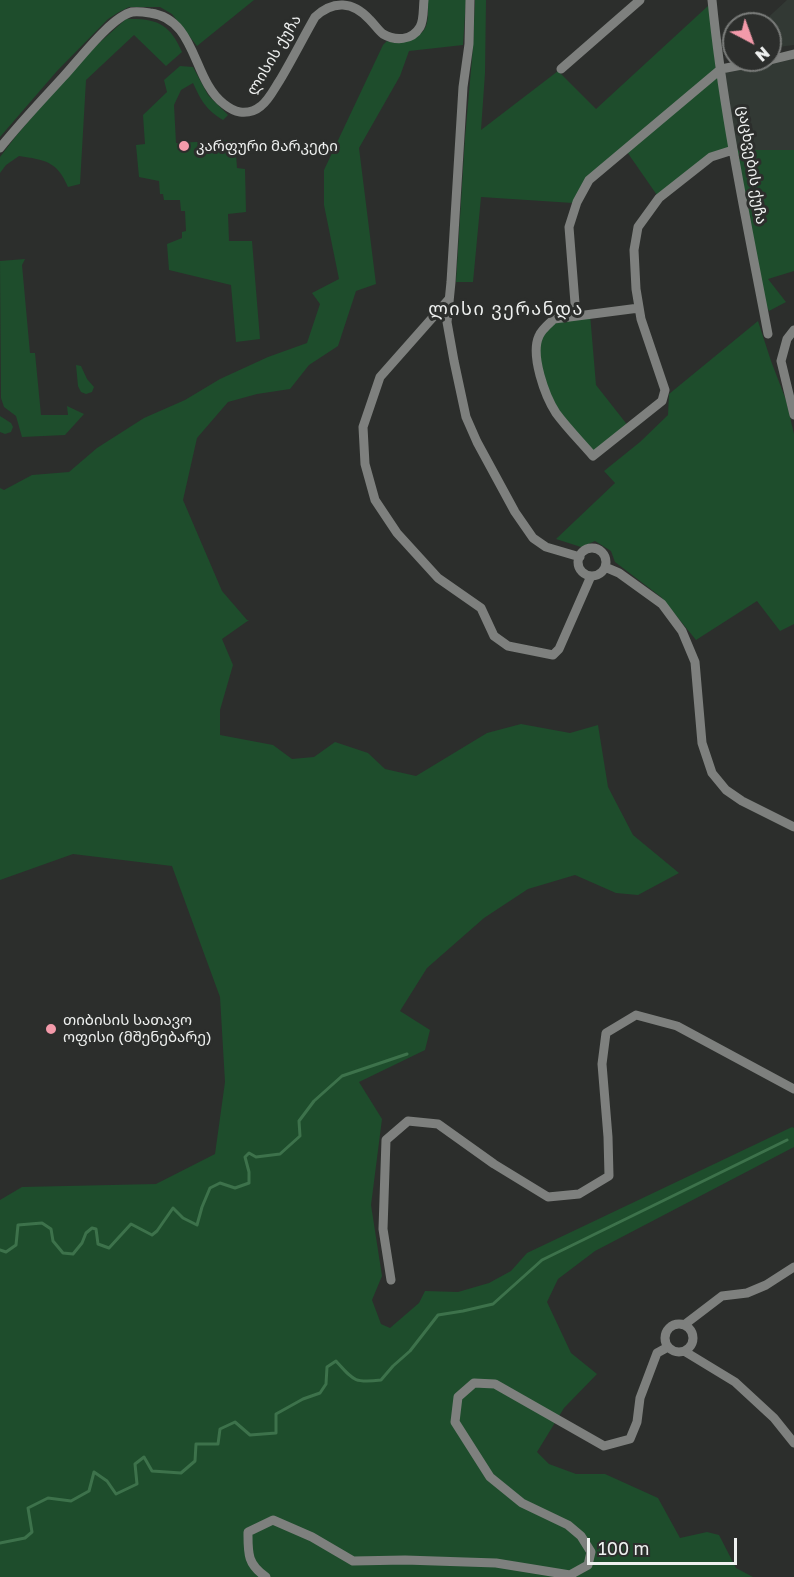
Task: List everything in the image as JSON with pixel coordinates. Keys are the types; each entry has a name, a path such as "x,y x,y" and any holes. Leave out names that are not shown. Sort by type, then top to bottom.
{"street":[{"name":"ლისის ქუჩა","path":"0,148 91,45 123,15 134,12 154,13 171,21 192,49 209,88 219,101 232,110 246,112 254,111 269,98 321,10 339,3 349,5 359,10 381,32 396,39 406,38 420,28 423,20 424,0"},
{"path":"470,0 469,44 463,87 447,322 466,417 515,512 532,538 546,547 580,557"},
{"path":"561,69 640,0"},
{"name":"ცაცხვების ქუჩა","path":"713,1 734,150 768,334"},
{"path":"576,316 569,227 577,202 589,180 721,69"},
{"path":"639,308 555,319 544,327 538,337 536,353 542,383 556,412 593,456 662,400 665,394 641,319 636,289 634,250 639,227 659,198 711,158 734,150"},
{"path":"449,299 380,377 363,427 365,464 375,500 397,533 431,571 481,608 494,636 508,646 553,655 560,649 591,576"},
{"path":"794,330 787,339 781,360 794,415"},
{"path":"588,549 599,550 606,560 605,567 599,574 591,576 586,574 579,567 580,557 588,549"},
{"path":"605,567 619,573 662,604 682,631 695,662 702,743 712,773 726,790 794,827"},
{"path":"391,1280 383,1229 386,1140 408,1121 438,1124 494,1164 548,1197 579,1194 609,1176 602,1064 606,1033 636,1015 677,1026 794,1089"},
{"path":"684,1325 722,1296 747,1293 766,1286 794,1267"},
{"path":"675,1324 684,1325 691,1331 693,1340 684,1351 675,1352 668,1347 664,1339 667,1330 675,1324"},
{"path":"266,1577 259,1572 248,1556 248,1532 273,1520 312,1537 353,1561 496,1563 570,1575 588,1565 591,1551 581,1536 568,1525 522,1503 490,1477 455,1422 458,1397 474,1383 495,1384 604,1446 630,1439 637,1422 640,1398 657,1353 668,1347"},
{"path":"684,1351 735,1382 774,1418 794,1443"}],"shaded area":[{"path":"787,0 794,0 794,45 782,46 782,12 774,12"},
{"path":"794,54 794,150 733,150 721,69 722,72 782,72 782,56"}],"green space":[{"path":"0,0 254,0 197,46 172,14 160,7 129,7 119,12 108,19 57,71 0,137"},
{"path":"428,0 466,0 463,45 409,51 400,76 359,148 376,284 356,291 338,346 309,365 290,389 257,394 228,402 197,438 183,500 222,591 249,620 222,639 233,665 220,710 220,735 273,745 292,759 314,757 335,742 368,753 385,769 416,776 487,733 521,724 570,733 598,725 608,787 633,835 679,873 638,895 616,893 575,875 528,889 484,918 427,968 400,1011 430,1030 425,1050 359,1082 382,1119 371,1205 382,1276 372,1300 381,1324 390,1328 419,1303 425,1291 458,1292 489,1283 511,1271 527,1253 794,1128 794,1147 595,1251 558,1279 547,1302 571,1353 597,1374 564,1408 537,1452 549,1464 576,1474 605,1474 658,1498 680,1538 707,1532 719,1535 736,1568 753,1577 0,1577 0,1200 22,1187 156,1184 215,1154 225,1082 220,997 172,866 73,854 0,880 0,488 4,490 32,475 69,472 97,448 144,418 185,400 220,379 268,357 307,343 320,304 312,293 339,279 324,205 324,170 383,45 387,41 406,41 424,31"},
{"path":"475,0 486,0 485,73 481,130 558,71 596,109 709,5 716,69 586,178 573,203 481,197 473,282 456,282 473,47"},
{"path":"126,19 146,20 161,25 173,35 182,52 166,66 134,35 86,80 80,184 68,187 64,178 49,163 19,156 6,165 0,173 0,157 16,136 71,71"},
{"path":"180,66 193,67 208,95 228,115 223,120 212,112 201,99 193,83 181,90 174,105 176,143 235,140 237,168 245,169 246,212 228,214 229,241 252,241 260,339 236,342 231,285 169,270 167,244 182,238 182,232 186,231 185,211 181,211 180,200 164,200 163,194 160,194 159,181 139,177 136,145 145,144 143,115 167,92 164,80"},
{"path":"721,69 734,150 794,150 794,271 768,279 786,302 769,311 760,291 733,150 711,157 659,198 625,149"},
{"path":"25,259 22,265 30,353 35,353 41,415 68,415 67,406 84,414 65,435 22,437 16,416 4,407 1,398 0,261"},
{"path":"590,314 596,385 629,427 593,456 556,412 542,383 538,337 554,319"},
{"path":"758,321 786,400 794,434 794,624 780,631 757,601 696,640 661,597 615,562 611,551 595,541 581,547 556,539 615,483 604,471 640,442 668,415 669,394"},
{"path":"76,365 81,366 94,387 92,392 86,394 81,392 78,386"},
{"path":"0,416 11,423 13,427 11,432 5,434 0,432"}],"waterway":[{"path":"0,1250 6,1252 16,1245 18,1225 42,1223 51,1229 53,1241 63,1253 73,1254 82,1243 86,1233 92,1228 96,1229 98,1244 109,1248 131,1224 152,1235 173,1208 183,1218 197,1225 210,1188 220,1183 235,1188 249,1183 245,1157 249,1153 256,1157 280,1154 300,1136 299,1121 314,1101 342,1076 407,1054"},
{"path":"0,1543 25,1538 32,1532 28,1508 48,1498 71,1501 89,1491 94,1472 107,1481 116,1494 137,1484 135,1464 144,1457 152,1471 181,1473 195,1461 196,1444 218,1444 220,1429 235,1422 250,1435 276,1433 276,1414 303,1399 320,1393 326,1384 327,1367 336,1361 355,1379 360,1381 381,1380 410,1351 438,1315 493,1304 542,1260 787,1140"}],"place":[{"name":"კარფური მარკეტი","path":"184,146"},
{"name":"თიბისის სათავო ოფისი (მშენებარე)","path":"51,1029"}],"district":[{"name":"ლისი ვერანდა","path":"506,309"}]}
